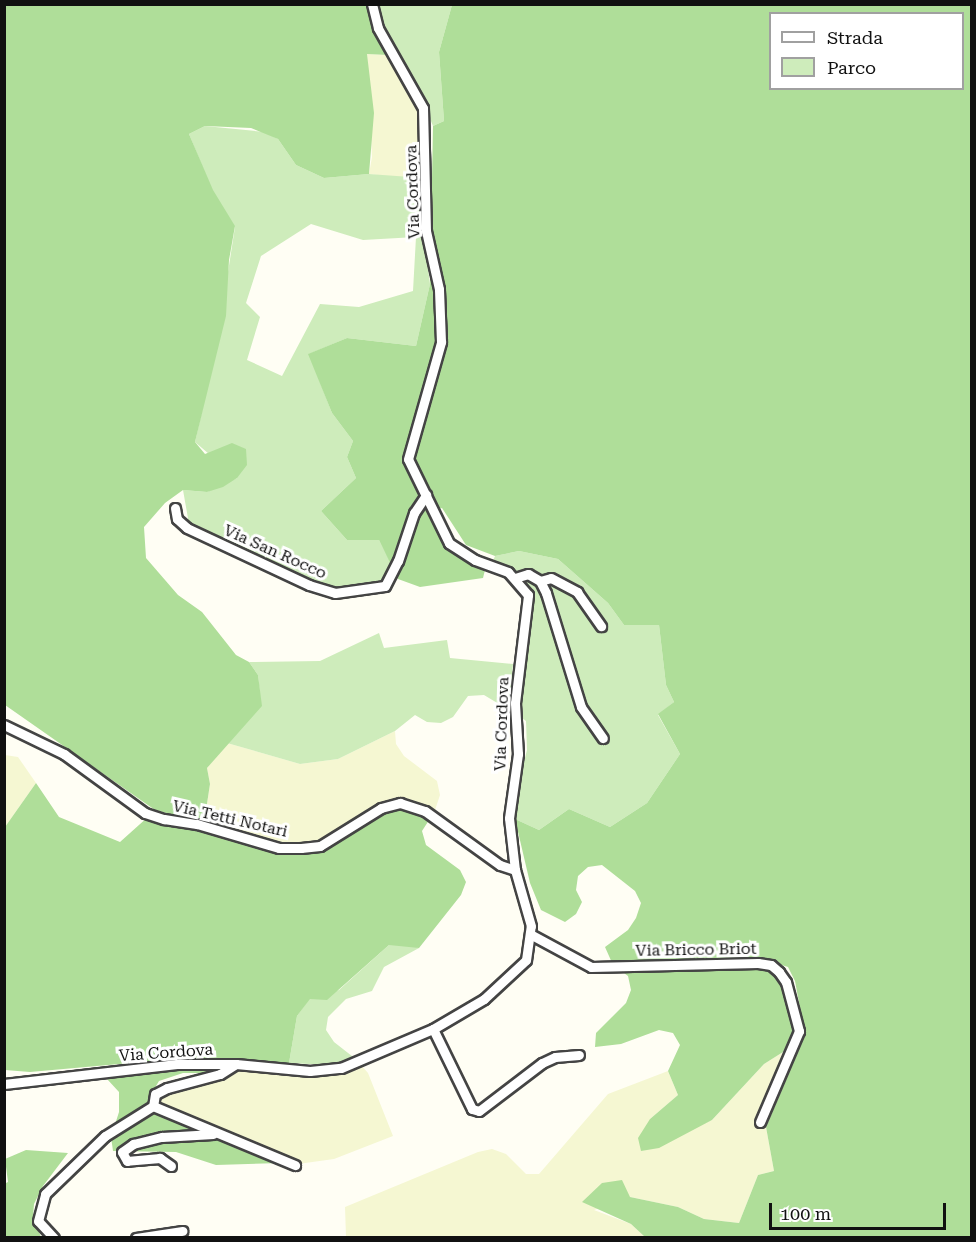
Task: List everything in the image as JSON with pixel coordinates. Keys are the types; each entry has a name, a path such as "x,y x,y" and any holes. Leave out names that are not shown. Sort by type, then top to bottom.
{"street":[{"name":"Via Cordova","path":"4,1084 177,1064 236,1064 310,1071 341,1068 433,1029 484,999 526,960 531,926 515,870 509,818 518,754 515,703 528,595 515,578 475,560 449,543 408,459 441,342 439,289 426,231 427,134 423,108 378,28 372,4"},
{"name":"Via San Rocco","path":"175,508 177,519 187,528 309,585 335,592 385,586 398,561 414,513 426,495"},
{"path":"515,578 528,574 540,581 560,631 581,706 603,738"},
{"path":"540,581 551,578 577,592 601,626"},
{"name":"Via Tetti Notari","path":"4,725 64,754 145,813 164,819 197,824 279,848 301,848 320,846 381,807 400,803 425,811 500,865 515,870"},
{"name":"Via Bricco Briot","path":"530,934 591,967 758,963 771,965 779,972 789,992 799,1031 760,1122"},
{"path":"433,1029 472,1109 478,1111 542,1063 555,1057 579,1055"},
{"path":"54,1238 39,1221 45,1194 105,1136 153,1106 155,1094 167,1088 220,1074 236,1064"},
{"path":"153,1106 295,1165"},
{"path":"171,1166 160,1158 127,1161 122,1152 133,1144 162,1137 219,1135"},
{"path":"136,1238 182,1231"}],"green space":[{"path":"5,5 368,5 388,55 367,54 374,113 369,174 324,178 296,165 278,139 251,128 205,126 189,134 213,190 235,226 229,260 226,316 195,442 205,454 232,443 246,449 247,465 237,478 223,487 207,492 183,490 165,503 144,527 146,558 178,595 202,612 236,655 249,662 258,675 262,706 207,768 210,784 204,823 155,810 5,705"},
{"path":"378,5 452,5 439,52 444,121 433,126 412,75 381,21"},
{"path":"452,5 971,5 971,1237 645,1237 631,1224 582,1202 602,1183 622,1180 630,1197 678,1207 704,1219 739,1223 758,1175 774,1171 766,1127 805,1035 795,981 788,967 775,963 613,965 605,947 628,930 636,918 641,903 635,891 602,865 588,867 578,876 576,890 582,902 576,914 565,922 541,910 530,883 515,819 539,830 569,809 610,827 647,803 680,754 658,714 674,702 666,685 659,625 624,625 608,603 558,559 519,551 495,556 466,545 442,508 428,511 449,549 485,570 483,578 420,587 398,579 379,540 347,540 321,511 356,478 347,457 353,441 332,413 308,354 347,338 416,346 430,284 433,126 444,121 439,52"},
{"path":"367,54 388,55 416,101 421,115 424,178 420,180 369,174 372,157"},
{"path":"205,126 265,132 278,139 296,165 324,178 369,174 424,178 423,230 430,284 416,346 347,338 309,354 332,413 353,441 347,457 356,478 321,511 347,540 379,540 394,569 384,584 336,590 321,587 189,524 183,490 207,492 237,478 195,442 216,349 235,227 212,190 189,134","holes":["311,224 363,240 416,237 413,291 359,307 320,304 282,376 247,360 260,317 246,303 261,256"]},
{"path":"519,551 558,559 608,603 624,625 659,625 666,685 674,702 658,715 680,754 647,803 610,827 569,809 539,830 515,819 516,793 527,750 526,721 518,715 531,595 524,580 493,561 495,556"},
{"path":"379,633 384,648 447,640 450,658 513,664 509,710 484,695 468,696 453,717 441,723 427,722 415,715 395,731 338,759 300,764 227,743 261,706 258,675 249,662 320,661"},
{"path":"395,731 396,744 404,756 437,781 440,795 434,813 400,801 387,802 319,844 278,844 204,823 210,784 207,768 227,743 300,764 338,759"},
{"path":"5,755 18,757 36,783 5,827"},
{"path":"36,783 59,817 120,842 149,816 301,851 382,810 400,806 431,817 422,831 426,845 460,870 466,882 461,895 419,948 389,945 327,1000 310,999 297,1016 289,1063 175,1059 30,1072 5,1070 5,827"},
{"path":"407,944 419,948 384,967 372,991 346,999 328,1017 326,1030 334,1042 357,1060 329,1065 289,1063 297,1016 310,998 339,990 389,945"},
{"path":"771,969 785,991 796,1030 783,1052 764,1064 712,1120 659,1148 641,1151 638,1138 650,1119 678,1095 668,1071 680,1045 673,1033 659,1030 621,1044 595,1047 596,1033 626,1003 631,990 628,976 620,970"},
{"path":"783,1052 755,1125 766,1127 774,1171 758,1175 739,1223 704,1219 678,1207 630,1197 594,1210 631,1224 645,1237 346,1237 345,1207 478,1152 492,1149 506,1154 526,1174 539,1174 608,1094 668,1071 678,1095 650,1119 696,1127 712,1120 764,1064"},
{"path":"361,1065 368,1073 393,1136 334,1159 298,1164 158,1107 157,1096 238,1066 337,1071"},
{"path":"177,1067 219,1068 213,1073 183,1073 159,1081 149,1098 153,1109 282,1163 216,1165 176,1152 113,1151 111,1137 119,1112 119,1092 107,1079"},
{"path":"26,1150 68,1153 43,1186 34,1204 33,1217 41,1237 5,1237 4,1184 8,1182 5,1159"}]}
